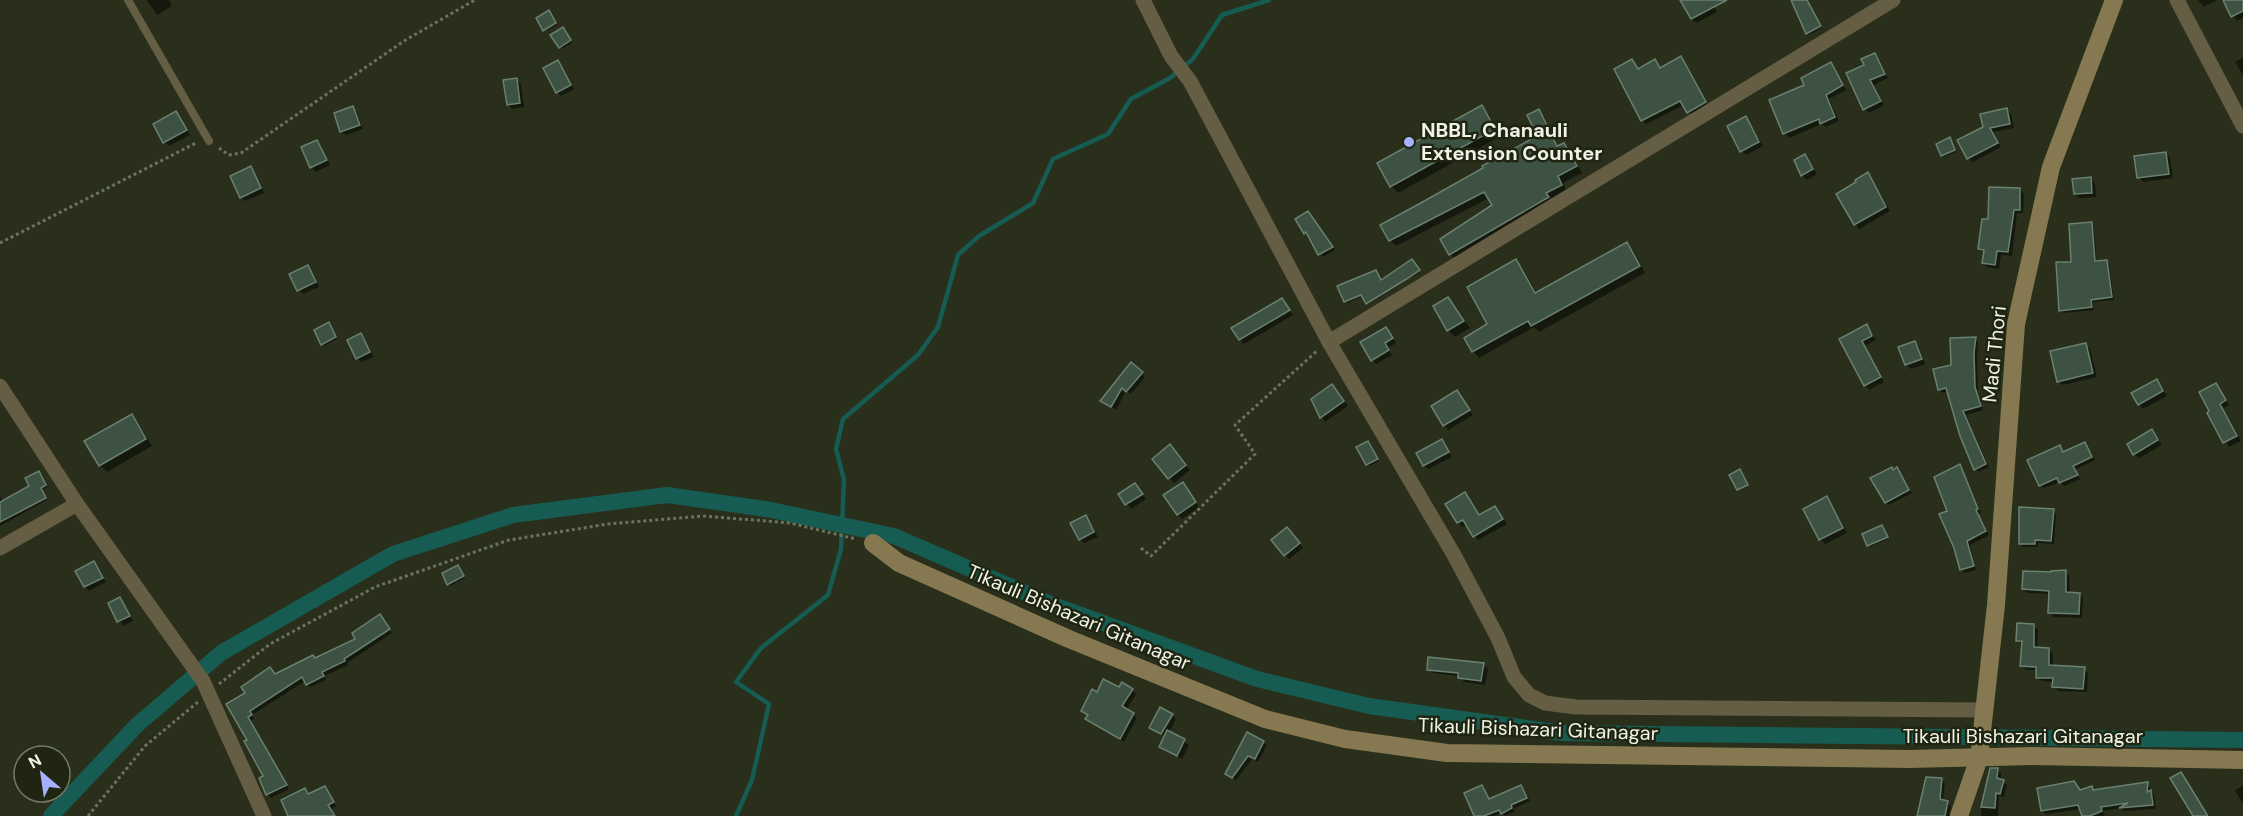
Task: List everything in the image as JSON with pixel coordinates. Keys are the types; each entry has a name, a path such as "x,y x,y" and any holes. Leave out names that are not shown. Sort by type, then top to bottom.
{"street":[{"path":"1143,0 1171,56 1190,81 1329,342 1454,555 1498,638 1514,677 1529,695 1545,703 1576,707 1982,718"},
{"path":"1329,342 1893,0"},
{"name":"Madi Thori","path":"1959,816 1979,756 1996,605 2016,324 2051,167 2114,0"},
{"path":"2177,0 2243,126"},
{"path":"0,386 77,504 206,687 264,816"},
{"path":"0,548 77,504"},
{"name":"Tikauli Bishazari Gitanagar","path":"873,543 898,563 1069,639 1266,719 1344,739 1447,753 2033,756 2243,760"}],"lane":[{"path":"128,0 209,141"}],"path":[{"path":"0,243 195,143 209,141 229,155 241,153 404,41 476,0"},
{"path":"1141,548 1151,556 1255,454 1235,425 1329,342"},
{"path":"88,816 145,746 206,687 270,644 375,586 508,540 608,524 704,516 790,523 873,543"}],"building":[{"path":"1680,0 1727,0 1691,19"},
{"path":"1791,0 1807,0 1821,26 1806,34"},
{"path":"2223,0 2243,0 2243,11 2231,17"},
{"path":"549,10 556,23 543,31 536,18"},
{"path":"563,27 571,40 559,48 550,35"},
{"path":"1875,53 1885,74 1870,80 1881,101 1863,110 1846,73 1864,65 1861,59"},
{"path":"1681,56 1706,102 1687,113 1680,101 1641,121 1614,69 1632,59 1638,69 1655,59 1660,68"},
{"path":"558,60 571,85 556,93 543,68"},
{"path":"1831,62 1843,85 1826,95 1835,117 1820,124 1819,119 1783,134 1769,100 1804,85 1801,78"},
{"path":"517,78 520,103 507,105 503,80"},
{"path":"1482,105 1495,129 1390,187 1377,163"},
{"path":"353,106 360,125 340,132 334,113"},
{"path":"2007,108 2010,124 1990,128 1998,143 1967,159 1957,140 1983,127 1980,114"},
{"path":"1539,109 1557,146 1564,143 1577,166 1558,176 1562,185 1546,193 1549,197 1449,255 1440,239 1492,205 1484,192 1389,241 1380,225 1537,136 1527,115"},
{"path":"176,111 187,130 163,143 153,124"},
{"path":"1746,116 1759,142 1740,152 1727,126"},
{"path":"1950,137 1955,150 1941,156 1936,144"},
{"path":"317,140 327,160 310,168 301,147"},
{"path":"2166,152 2169,174 2137,178 2134,156"},
{"path":"1805,154 1813,169 1801,176 1794,160"},
{"path":"251,166 261,188 240,198 230,176"},
{"path":"1868,172 1886,207 1854,225 1836,194"},
{"path":"2091,177 2092,193 2074,194 2072,179"},
{"path":"1989,187 2020,188 2020,210 2014,210 2008,252 1997,251 1995,265 1982,263 1984,250 1978,249 1982,219 1988,219"},
{"path":"1308,211 1333,247 1318,255 1306,232 1304,234 1295,219"},
{"path":"2092,222 2095,261 2107,260 2112,297 2091,300 2092,307 2059,311 2056,262 2071,262 2069,224"},
{"path":"1627,242 1640,266 1531,326 1528,321 1472,352 1464,338 1487,324 1467,287 1516,259 1535,293"},
{"path":"1412,259 1420,270 1405,280 1366,304 1361,295 1344,302 1337,286 1376,270 1381,280"},
{"path":"308,265 316,282 297,291 289,274"},
{"path":"1448,297 1464,321 1447,331 1433,306"},
{"path":"1282,298 1290,310 1239,340 1231,328"},
{"path":"329,322 336,337 321,345 314,330"},
{"path":"1867,324 1872,336 1862,341 1881,377 1864,386 1839,339"},
{"path":"1386,327 1393,338 1385,343 1389,350 1371,361 1360,342"},
{"path":"361,333 370,352 356,359 347,340"},
{"path":"1976,337 1975,387 1981,406 1963,411 1986,464 1974,470 1960,436 1946,388 1938,390 1933,369 1951,365 1950,338"},
{"path":"1915,341 1922,359 1905,365 1898,347"},
{"path":"2086,343 2093,373 2057,382 2050,351"},
{"path":"1131,362 1143,372 1126,392 1122,388 1111,407 1100,401"},
{"path":"2157,379 2163,391 2138,405 2131,393"},
{"path":"2216,383 2226,400 2220,404 2237,436 2223,443 2199,392"},
{"path":"1332,384 1344,401 1320,418 1311,399"},
{"path":"1457,390 1470,410 1443,426 1431,406"},
{"path":"132,414 146,439 99,466 84,441"},
{"path":"2152,429 2158,440 2133,455 2127,444"},
{"path":"1442,439 1449,452 1423,466 1416,453"},
{"path":"1368,441 1378,459 1366,465 1356,447"},
{"path":"2085,442 2092,457 2073,466 2078,475 2059,483 2057,478 2039,486 2027,460 2060,445 2063,452"},
{"path":"1170,444 1186,465 1168,479 1152,459"},
{"path":"1960,464 1986,531 1967,541 1974,566 1960,570 1954,548 1939,514 1947,511 1934,477"},
{"path":"1892,467 1893,470 1897,467 1909,490 1885,503 1870,478"},
{"path":"1740,469 1748,485 1737,490 1729,475"},
{"path":"39,471 46,485 41,488 46,498 0,522 0,502 29,486 25,478"},
{"path":"1183,482 1196,502 1177,515 1163,495"},
{"path":"1135,483 1143,494 1125,505 1118,494"},
{"path":"1465,492 1479,515 1495,506 1503,519 1473,537 1463,520 1457,523 1445,504"},
{"path":"1827,496 1843,528 1819,540 1803,509"},
{"path":"2019,507 2054,509 2051,541 2035,540 2035,544 2019,544"},
{"path":"1086,515 1094,532 1079,540 1070,523"},
{"path":"1882,525 1888,537 1867,546 1862,534"},
{"path":"1287,527 1300,543 1284,556 1271,540"},
{"path":"94,561 103,578 84,587 75,571"},
{"path":"458,565 464,576 447,585 442,573"},
{"path":"2066,570 2066,592 2080,593 2079,614 2048,613 2049,591 2022,589 2023,571"},
{"path":"120,597 130,616 117,622 108,603"},
{"path":"380,614 390,629 344,659 345,661 322,672 324,676 306,685 302,677 250,711 252,715 248,717 287,785 266,795 259,778 263,776 244,741 247,740 226,704 245,693 241,687 270,667 275,674 313,655 315,658 355,639 352,633"},
{"path":"2017,623 2034,624 2034,647 2049,648 2049,665 2085,667 2083,689 2052,687 2053,678 2036,678 2036,667 2020,666 2022,641 2016,641"},
{"path":"1428,657 1484,663 1481,681 1458,678 1458,673 1427,670"},
{"path":"1103,679 1119,687 1122,682 1133,689 1122,706 1134,713 1120,739 1085,719 1088,715 1081,711 1092,689 1097,692"},
{"path":"1160,707 1173,714 1161,734 1149,728"},
{"path":"1167,730 1185,739 1177,756 1159,747"},
{"path":"1247,732 1264,741 1255,759 1248,756 1232,778 1225,774"},
{"path":"1990,768 1998,768 1997,778 2004,780 2000,794 1996,793 1995,808 1981,807"},
{"path":"2181,772 2208,816 2193,816 2170,778"},
{"path":"1926,777 1942,778 1940,799 1948,801 1945,816 1917,816"},
{"path":"2074,781 2080,790 2092,786 2093,790 2148,782 2147,792 2151,790 2153,805 2119,808 2128,803 2101,807 2102,811 2090,816 2082,816 2078,805 2041,811 2037,788"},
{"path":"1482,785 1489,799 1521,785 1527,798 1511,805 1512,808 1501,814 1499,810 1484,816 1474,816 1464,793"},
{"path":"325,786 334,802 328,805 335,816 288,816 281,800 305,788 308,794"}],"waterway":[{"path":"736,816 752,780 769,704 736,682 761,648 828,595 841,549 844,480 836,449 843,419 918,355 938,327 958,255 979,236 1033,203 1053,159 1108,134 1131,99 1170,78 1193,59 1222,15 1269,0"},
{"path":"51,816 137,725 221,653 393,554 513,515 667,495 766,509 894,536 1051,604 1257,679 1369,706 1563,733 2243,740"}],"place":[{"name":"NBBL, Chanauli Extension Counter","path":"1409,142"}]}
